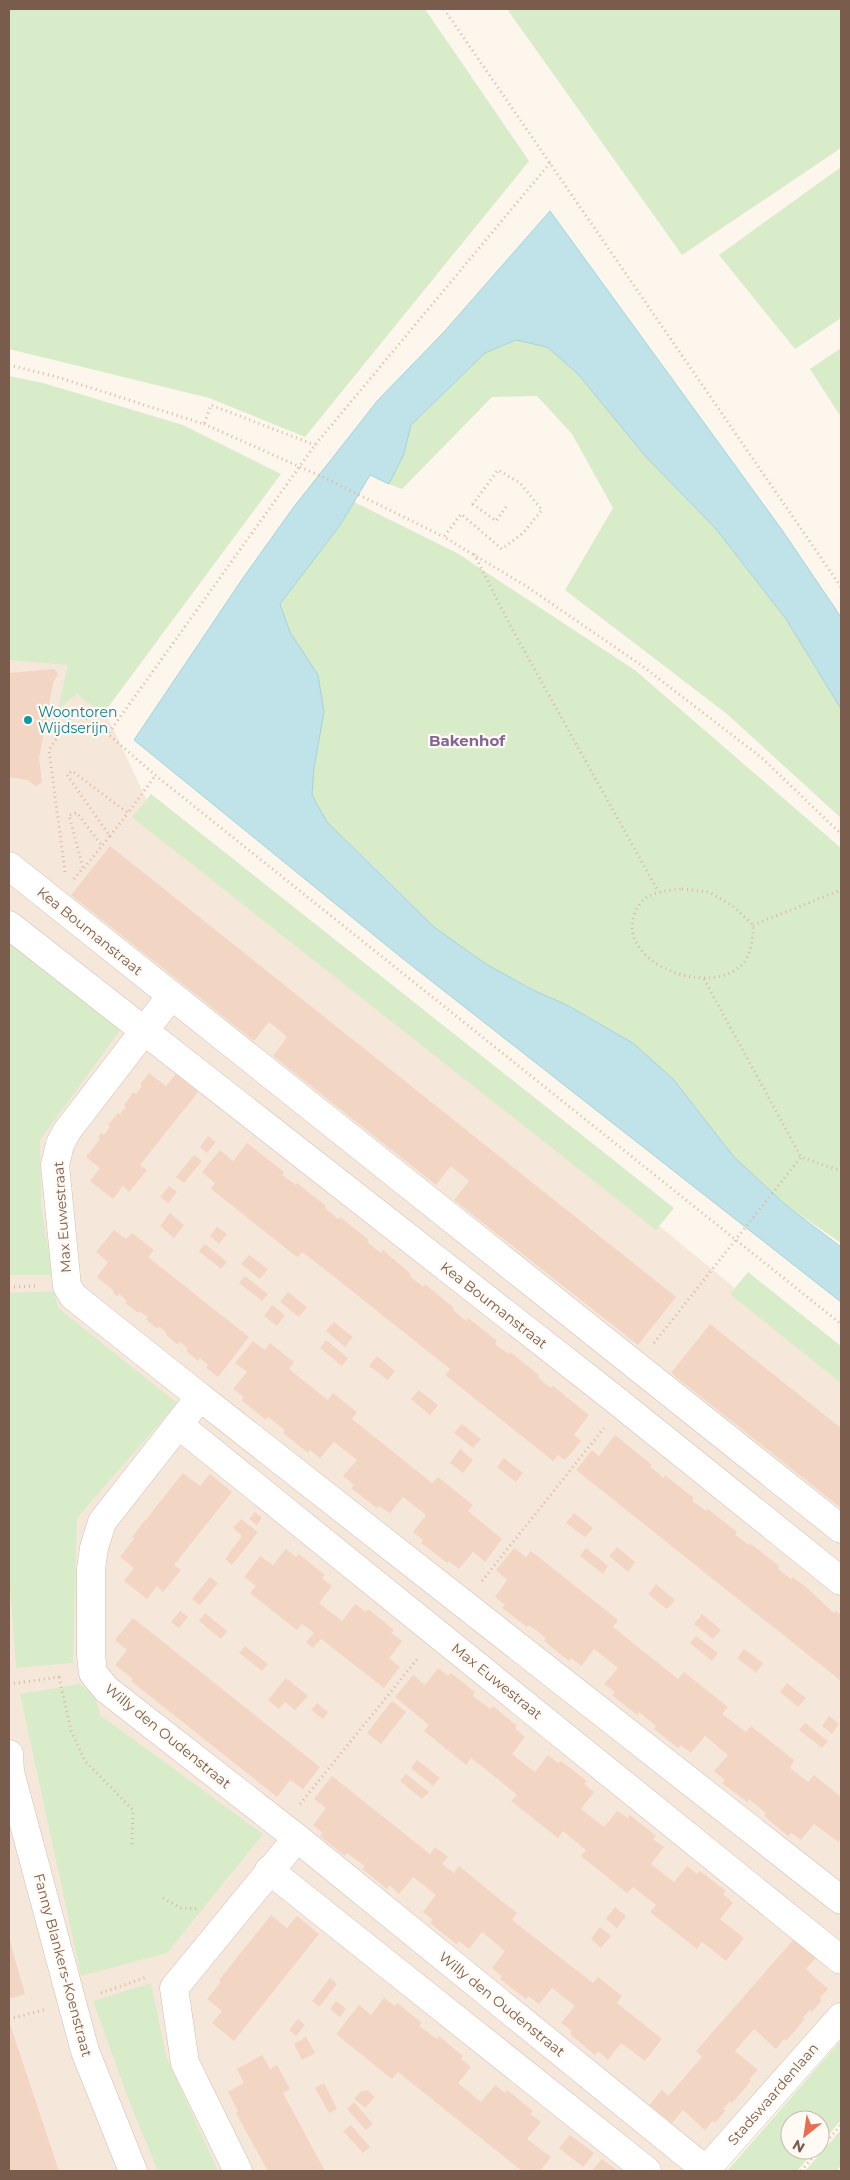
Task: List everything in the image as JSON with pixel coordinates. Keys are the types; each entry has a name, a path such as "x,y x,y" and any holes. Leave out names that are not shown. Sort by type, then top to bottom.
{"street":[{"name":"Kea Boumanstraat","path":"9,866 61,895 171,996 841,1529"},
{"name":"Kea Boumanstraat","path":"9,924 143,1032 622,1406 841,1582"},
{"path":"143,1032 171,996"},
{"name":"Max Euwestraat","path":"143,1032 67,1131 60,1144 55,1165 67,1286 73,1296 200,1398 841,1900"},
{"path":"179,1425 200,1398"},
{"name":"Max Euwestraat","path":"179,1425 841,1960"},
{"name":"Willy den Oudenstraat","path":"179,1425 102,1522 94,1548 92,1570 91,1655 94,1673 106,1688 289,1832 706,2171"},
{"name":"Fanny Blankers-Koenstraat","path":"9,1754 10,1772 85,2051 133,2171"},
{"path":"238,2171 185,2063 174,1988 269,1870 289,1832"},
{"path":"269,1870 647,2171"},
{"name":"Stadswaardenlaan","path":"706,2171 841,2017"}],"path":[{"path":"444,9 841,587"},
{"path":"108,734 315,445 550,163"},
{"path":"9,365 57,377 204,424 325,478 444,537 526,586 642,666 762,758 841,834"},
{"path":"204,424 211,405 315,445"},
{"path":"444,537 461,514 502,549 523,533 542,510 520,483 498,470 473,504 496,521 506,507"},
{"path":"474,554 511,627 658,891"},
{"path":"61,895 49,750 75,710 108,734 155,775 736,1238 841,1324"},
{"path":"110,836 67,775 72,770 128,813"},
{"path":"61,895 110,836 155,775"},
{"path":"83,868 69,815 77,813 102,846"},
{"path":"682,889 709,892 733,906 752,925 752,943 744,962 733,971 704,979 670,971 645,956 635,941 632,921 643,899 658,891 682,889"},
{"path":"752,925 841,890"},
{"path":"704,979 800,1157 841,1171"},
{"path":"636,1366 800,1157"},
{"path":"9,1287 25,1287"},
{"path":"465,1604 622,1406"},
{"path":"289,1832 438,1634"},
{"path":"9,1684 94,1673"},
{"path":"59,1677 71,1731 85,1761 133,1810 132,1844"},
{"path":"163,1898 180,1908 204,1910 224,1926"},
{"path":"830,2138 841,2125"},
{"path":"801,2171 811,2160"}],"shaded area":[{"path":"9,652 79,656 151,809 841,1375 841,2003 695,2171 9,2171"}],"green space":[{"path":"9,9 425,9 529,161 305,437 209,398 9,349"},
{"path":"507,9 841,9 841,148 682,255"},
{"path":"841,167 841,318 795,349 719,255"},
{"path":"516,340 547,347 578,374 646,457 716,529 786,619 841,709 841,818 727,714 565,590 613,508 572,434 537,396 492,397 402,489 389,484 404,454 411,425 485,353"},
{"path":"841,348 841,417 810,369"},
{"path":"9,376 43,383 183,425 281,474 103,714 77,694 58,709 68,665 9,660"},
{"path":"354,502 457,553 636,671 841,848 841,1243 787,1206 734,1157 673,1079 633,1043 567,1005 533,990 486,964 434,927 327,822 312,795 318,676 290,632 280,604 341,524"},
{"path":"151,794 674,1208 656,1230 132,817"},
{"path":"9,936 124,1025 40,1140 41,1207 53,1275 9,1275"},
{"path":"748,1272 841,1346 841,1383 730,1294"},
{"path":"54,1291 58,1308 177,1403 77,1518 73,1663 16,1668 9,1574 9,1293"},
{"path":"80,1684 95,1697 100,1715 263,1834 167,1953 81,1976 20,1694"},
{"path":"151,1983 166,2056 218,2171 158,2171 131,2106 93,2001"},
{"path":"841,2040 841,2120 830,2133 830,2110 780,2110"},
{"path":"780,2110 780,2160 806,2160 797,2171 727,2171"},
{"path":"841,2130 841,2166 836,2171 805,2171 815,2160 830,2160 830,2143"}],"water":[{"path":"550,211 782,530 841,617 841,709 786,619 716,529 646,457 578,374 547,347 516,340 485,353 411,425 404,454 389,484 370,475 341,524 280,604 290,632 318,675 324,712 314,768 312,795 327,822 434,927 486,964 533,990 567,1005 633,1043 673,1079 734,1157 787,1206 841,1247 841,1302 402,958 134,740 243,578 293,508 378,400 443,333"}],"building":[{"name":"Woontoren Wijdserijn","path":"54,669 58,674 53,683 39,758 42,782 36,786 27,780 9,777 9,673"},
{"path":"110,846 676,1297 638,1345 454,1200 469,1181 451,1166 436,1185 273,1056 287,1037 278,1029 269,1022 254,1041 71,895"},
{"path":"149,1073 166,1086 176,1074 198,1092 140,1165 147,1170 129,1192 123,1186 113,1199 90,1181 100,1168 86,1157 100,1139 98,1137 101,1133 104,1135 110,1127 108,1125 126,1107 124,1105 133,1092 136,1094 142,1086 140,1084"},
{"path":"208,1136 216,1142 207,1153 200,1147"},
{"path":"247,1143 284,1172 282,1175 296,1185 297,1183 326,1206 325,1208 338,1219 340,1217 369,1240 367,1242 381,1253 383,1250 423,1287 425,1284 454,1308 453,1310 466,1321 468,1318 497,1341 495,1344 509,1354 510,1352 539,1375 538,1377 544,1383 551,1388 553,1386 589,1415 574,1435 581,1441 565,1460 558,1455 553,1461 445,1375 450,1369 302,1252 297,1257 211,1189 215,1183 202,1172 220,1150 233,1161"},
{"path":"194,1155 202,1161 184,1183 176,1177"},
{"path":"169,1186 177,1192 168,1203 160,1197"},
{"path":"170,1213 184,1225 174,1238 160,1226"},
{"path":"217,1227 227,1234 219,1244 210,1236"},
{"path":"114,1230 126,1239 132,1233 154,1250 148,1257 249,1337 218,1377 206,1368 208,1365 200,1358 198,1361 186,1351 188,1349 180,1342 177,1344 160,1327 156,1328 146,1319 148,1317 139,1311 138,1313 125,1303 127,1301 119,1294 117,1297 113,1293 114,1291 97,1277 108,1262 96,1252"},
{"path":"205,1244 227,1262 221,1269 199,1251"},
{"path":"249,1255 268,1269 260,1279 241,1264"},
{"path":"245,1276 268,1294 262,1301 239,1283"},
{"path":"288,1292 307,1307 299,1317 280,1302"},
{"path":"272,1305 285,1315 277,1326 264,1316"},
{"path":"334,1322 353,1337 345,1347 326,1331"},
{"path":"710,1324 841,1428 841,1508 671,1373"},
{"path":"326,1340 348,1358 342,1366 320,1348"},
{"path":"253,1341 265,1350 270,1343 294,1362 289,1369 328,1400 333,1393 357,1412 352,1419 432,1483 438,1477 473,1505 468,1511 502,1539 485,1562 473,1552 459,1569 449,1561 447,1563 421,1543 423,1540 413,1532 426,1515 403,1497 390,1513 379,1506 377,1508 351,1488 354,1485 343,1476 357,1460 334,1442 320,1458 310,1450 308,1453 283,1433 285,1430 268,1417 266,1420 241,1400 244,1397 233,1389 247,1372 235,1363"},
{"path":"377,1356 395,1371 388,1380 369,1366"},
{"path":"419,1390 438,1405 430,1415 411,1399"},
{"path":"462,1424 481,1439 473,1448 454,1433"},
{"path":"615,1435 652,1465 650,1467 663,1478 665,1475 694,1498 692,1501 706,1511 708,1509 737,1532 735,1535 749,1545 750,1543 779,1566 778,1569 791,1579 793,1577 807,1588 834,1613 836,1611 841,1615 841,1681 576,1470 592,1450 599,1456"},
{"path":"460,1449 473,1460 463,1473 450,1463"},
{"path":"504,1458 523,1473 516,1482 497,1467"},
{"path":"183,1473 200,1486 210,1474 232,1492 174,1565 181,1570 163,1592 157,1586 147,1599 124,1581 134,1568 120,1557 134,1539 132,1537"},
{"path":"255,1512 262,1518 257,1525 249,1519"},
{"path":"574,1513 593,1528 585,1537 566,1523"},
{"path":"241,1519 258,1532 232,1565 225,1559 242,1536 233,1528"},
{"path":"617,1547 635,1562 628,1572 609,1556"},
{"path":"514,1548 526,1557 531,1551 618,1620 613,1627 678,1679 684,1672 728,1707 722,1714 746,1732 751,1726 794,1760 790,1768 808,1782 814,1775 841,1797 841,1838 838,1842 814,1824 801,1840 791,1833 788,1836 764,1816 766,1813 749,1799 747,1802 722,1783 725,1780 714,1771 728,1755 705,1736 691,1753 681,1745 678,1748 654,1729 656,1726 639,1712 637,1715 612,1695 615,1692 604,1684 618,1668 594,1649 581,1666 571,1658 569,1661 544,1641 546,1638 529,1625 527,1627 502,1608 505,1605 495,1597 507,1580 496,1570"},
{"path":"586,1548 608,1566 603,1574 580,1556"},
{"path":"286,1549 296,1557 299,1554 325,1575 322,1578 332,1586 319,1603 342,1621 355,1604 366,1612 368,1609 394,1630 391,1633 402,1641 389,1658 400,1667 384,1688 321,1639 313,1648 306,1642 314,1633 302,1624 297,1630 250,1593 256,1586 244,1577 260,1556 273,1565"},
{"path":"210,1577 218,1583 200,1605 192,1599"},
{"path":"656,1584 675,1600 667,1609 648,1594"},
{"path":"180,1611 188,1617 179,1628 171,1622"},
{"path":"205,1613 227,1631 221,1639 199,1621"},
{"path":"702,1614 721,1630 713,1639 694,1624"},
{"path":"133,1618 320,1767 303,1789 290,1780 277,1797 131,1681 133,1679 115,1665 127,1650 115,1640"},
{"path":"696,1636 718,1653 712,1661 690,1643"},
{"path":"245,1646 268,1664 262,1671 239,1653"},
{"path":"744,1649 763,1663 756,1673 737,1658"},
{"path":"438,1668 448,1676 451,1673 475,1692 473,1696 490,1709 493,1706 517,1726 515,1728 525,1737 512,1754 535,1772 548,1755 558,1763 561,1761 587,1781 584,1784 594,1792 581,1809 604,1827 617,1811 628,1818 630,1815 656,1836 653,1839 664,1847 651,1864 674,1882 687,1866 697,1874 700,1871 726,1891 723,1894 733,1903 720,1919 744,1938 726,1961 702,1942 697,1949 650,1912 656,1905 633,1887 627,1893 581,1856 586,1850 563,1831 558,1838 511,1801 517,1795 494,1776 471,1758 466,1765 424,1731 429,1725 395,1697 413,1675 425,1685"},
{"path":"286,1678 308,1696 295,1710 285,1702 279,1709 268,1700"},
{"path":"787,1683 806,1698 798,1707 780,1692"},
{"path":"392,1701 406,1712 381,1744 367,1733"},
{"path":"317,1703 328,1712 323,1719 311,1710"},
{"path":"829,1716 839,1724 832,1734 822,1726"},
{"path":"805,1723 828,1741 822,1748 799,1730"},
{"path":"417,1760 440,1778 433,1786 411,1768"},
{"path":"406,1774 429,1792 422,1799 400,1781"},
{"path":"332,1776 430,1854 435,1847 448,1857 442,1864 454,1873 459,1866 517,1913 512,1920 593,1983 598,1977 622,1996 617,2003 662,2039 645,2061 621,2043 608,2060 598,2051 595,2055 570,2034 572,2031 561,2023 575,2006 552,1988 539,2004 528,1996 526,1999 500,1979 502,1976 492,1968 505,1951 482,1932 469,1949 459,1941 456,1944 430,1923 433,1920 423,1912 436,1895 413,1877 399,1894 389,1885 387,1889 362,1869 365,1866 347,1853 345,1856 320,1836 323,1833 313,1825 326,1808 314,1799"},
{"path":"615,1907 626,1916 617,1928 606,1919"},
{"path":"271,1915 287,1928 297,1916 319,1934 234,2041 212,2023 222,2011 207,1999 221,1982 219,1980"},
{"path":"600,1927 611,1936 601,1948 591,1939"},
{"path":"9,1938 25,1994 9,1999"},
{"path":"794,1939 817,1957 806,1969 828,1989 820,1998 822,2000 812,2012 810,2010 803,2017 805,2019 786,2041 784,2039 776,2049 754,2029 735,2051 758,2070 732,2103 730,2101 723,2109 726,2110 715,2123 713,2121 705,2130 683,2110 672,2123 649,2105 662,2090 668,2096 702,2057 696,2051"},
{"path":"330,1978 337,1984 319,2007 312,2001"},
{"path":"384,1998 395,2006 397,2003 422,2023 419,2026 437,2039 439,2036 463,2056 461,2059 471,2067 458,2083 481,2102 495,2085 505,2093 507,2090 533,2111 530,2114 541,2122 527,2139 551,2157 540,2171 522,2171 398,2072 392,2079 336,2034 359,2005 371,2015"},
{"path":"336,2001 346,2009 340,2017 330,2009"},
{"path":"298,2019 305,2025 296,2036 289,2030"},
{"path":"10,2024 59,2171 9,2171"},
{"path":"306,2037 315,2053 302,2060 294,2044"},
{"path":"262,2055 270,2069 277,2065 290,2089 283,2093 325,2171 268,2171 238,2117 236,2112 238,2111 228,2092 244,2083 237,2069"},
{"path":"324,2083 337,2109 329,2113 315,2088"},
{"path":"367,2090 375,2097 365,2108 354,2099 360,2092"},
{"path":"354,2102 373,2124 366,2130 347,2109"},
{"path":"351,2125 370,2147 363,2153 343,2131"},
{"path":"570,2135 594,2153 583,2167 559,2148"},
{"path":"602,2159 618,2171 591,2171"}],"place":[{"name":"Woontoren Wijdserijn","path":"28,720"}],"district":[{"name":"Bakenhof","path":"467,740"}]}
